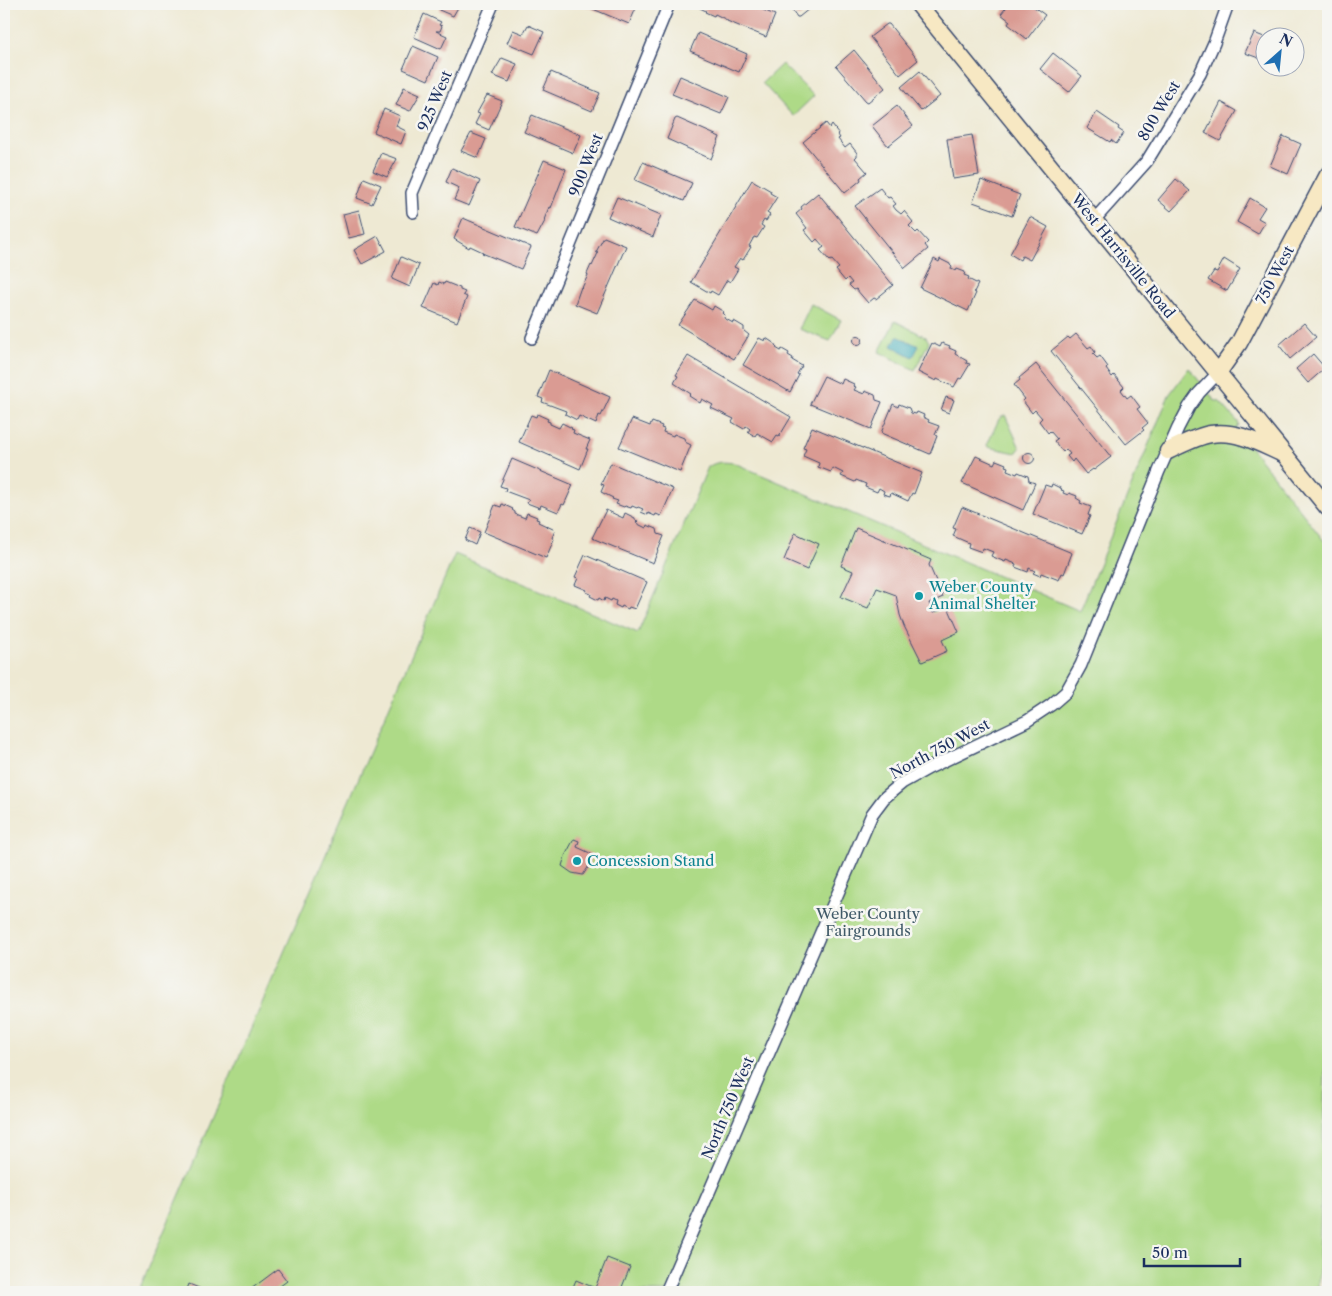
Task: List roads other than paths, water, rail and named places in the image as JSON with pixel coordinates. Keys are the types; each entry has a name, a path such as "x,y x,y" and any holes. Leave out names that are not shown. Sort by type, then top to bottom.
{"main road":[{"name":"West Harrisville Road","path":"918,4 1328,508"},
{"name":"750 West","path":"1218,373 1239,343 1328,175"},
{"path":"1168,451 1210,434 1226,434 1246,438 1284,454"}],"street":[{"name":"925 West","path":"413,212 412,193 493,4"},
{"name":"900 West","path":"532,338 669,4"},
{"name":"800 West","path":"1094,220 1147,161 1200,74 1228,4"},
{"name":"North 750 West","path":"666,1292 872,814 884,798 902,783 1027,721 1051,706 1066,692 1081,665 1168,451 1189,407 1218,373"}],"water":[{"path":"897,336 919,346 913,357 892,346"}],"place":[{"name":"Weber County Animal Shelter","path":"919,596"},
{"name":"Concession Stand","path":"577,861"}],"park label":[{"name":"Weber County Fairgrounds","path":"868,922"}]}
